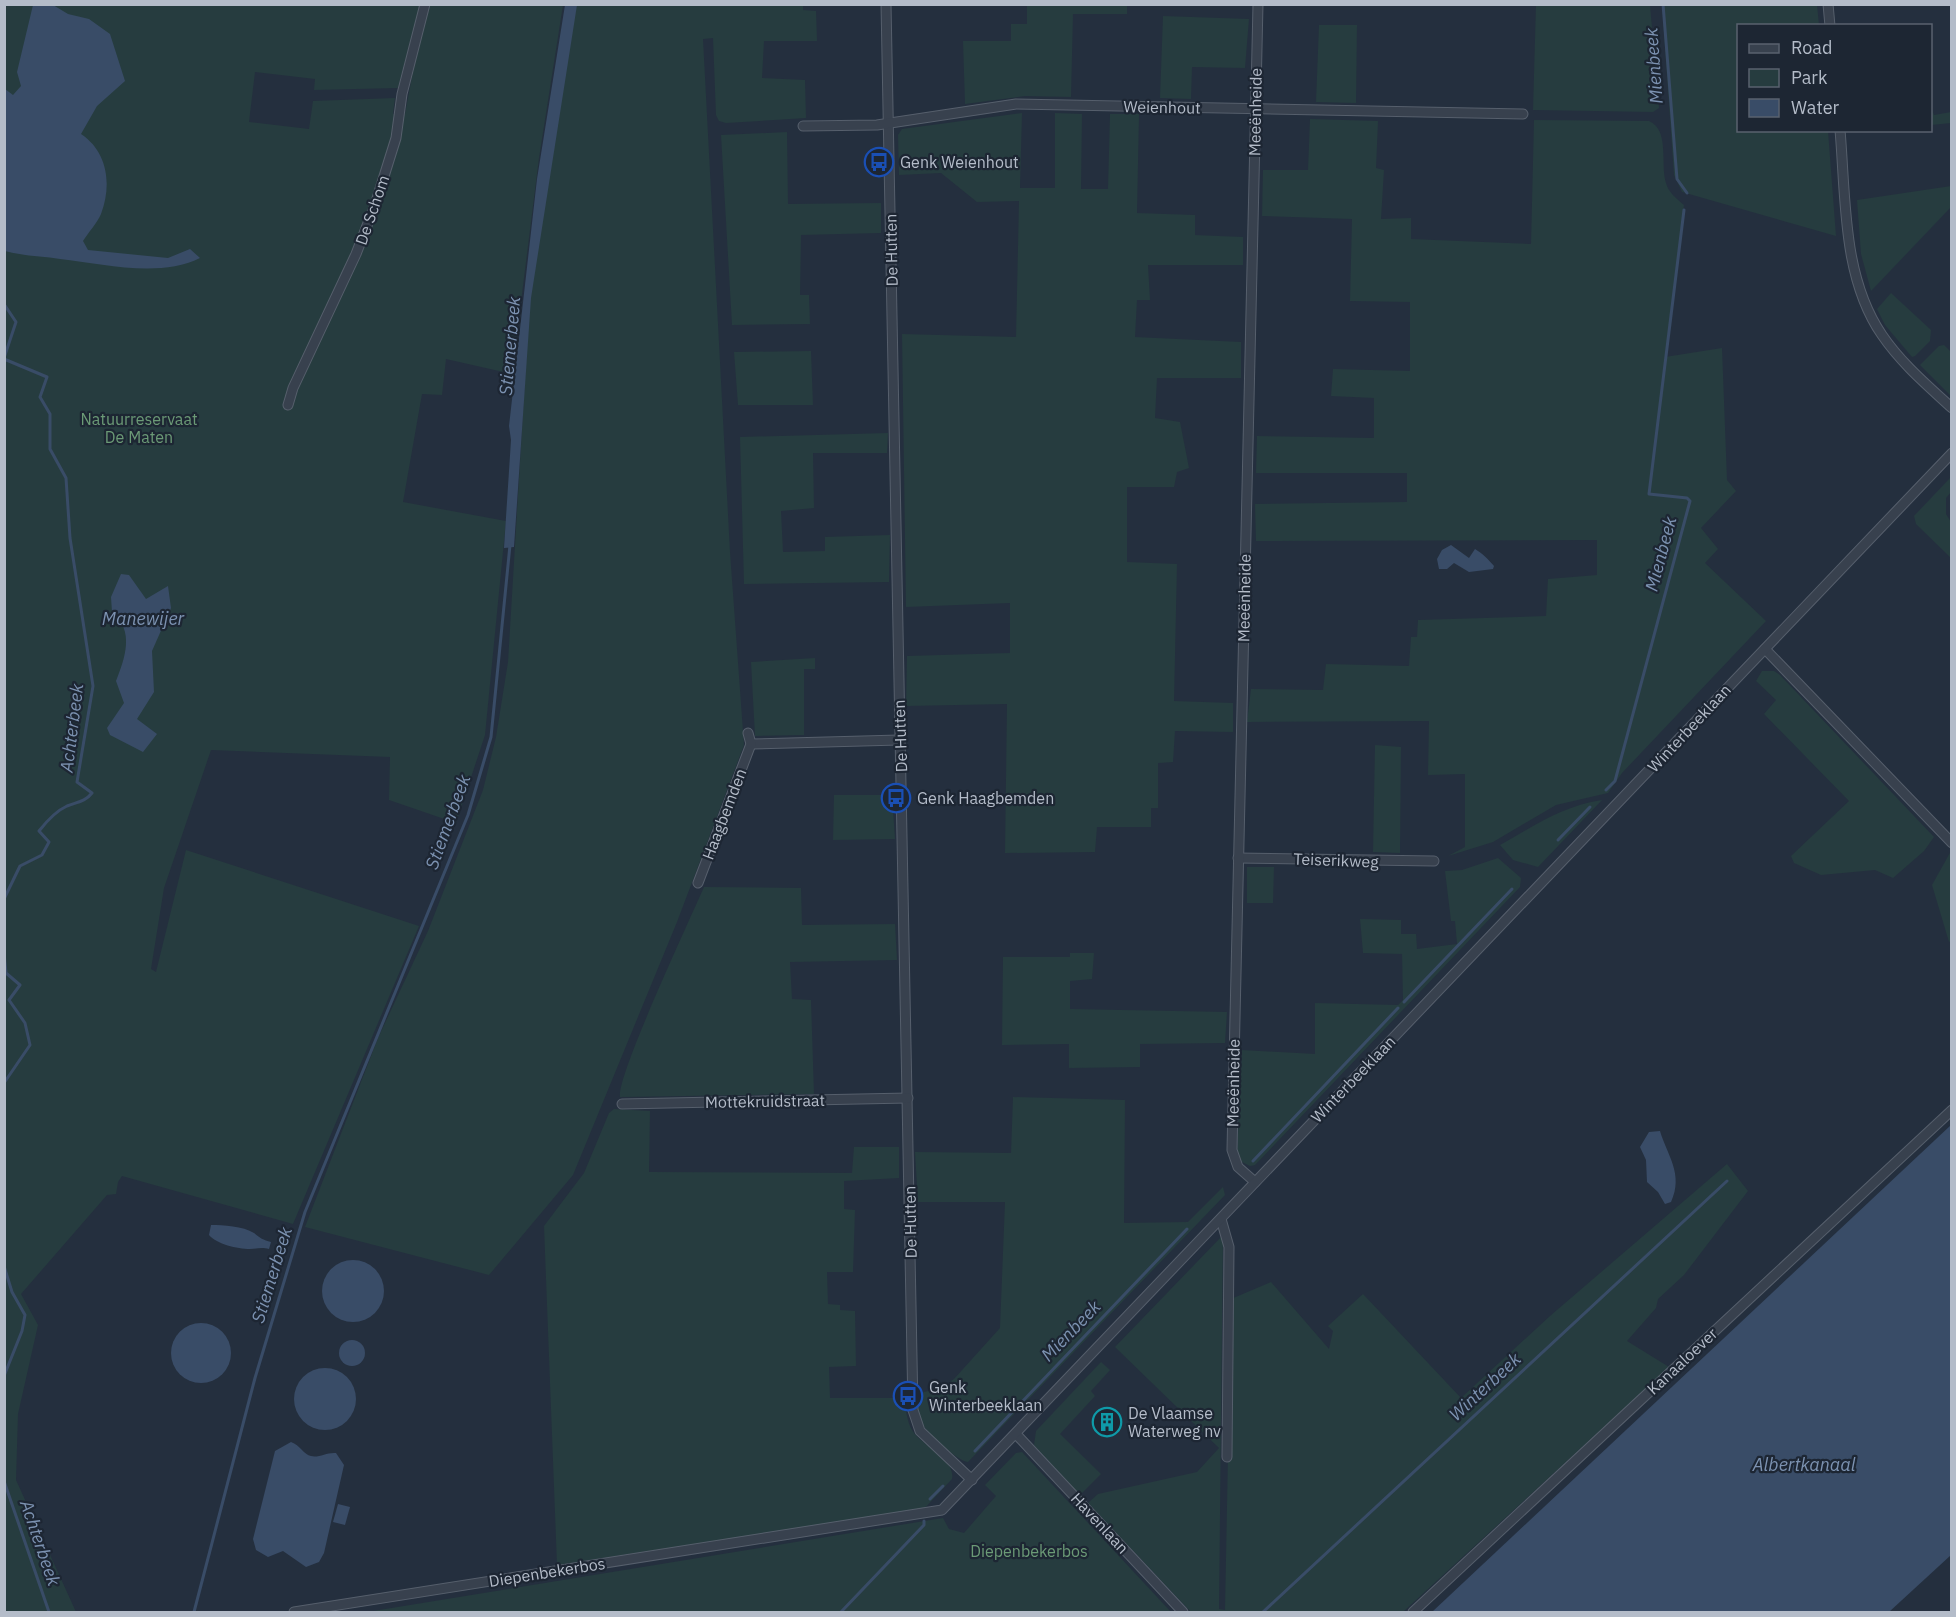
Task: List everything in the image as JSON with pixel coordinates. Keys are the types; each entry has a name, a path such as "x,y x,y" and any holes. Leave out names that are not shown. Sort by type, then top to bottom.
{"street":[{"name":"De Schom","path":"288,405 293,388 356,254 375,205 396,138 402,94 425,4"},
{"name":"De Hutten","path":"886,4 912,1410 920,1431 972,1480"},
{"name":"Meeënheide","path":"1255,1182 1238,1167 1232,1150 1258,4"},
{"path":"1828,4 1830,24"},
{"name":"Weienhout","path":"802,126 888,123 1017,104 1523,114"},
{"path":"1840,132 1853,265 1865,306 1898,356 1952,408"},
{"name":"Winterbeeklaan","path":"942,1510 1952,453"},
{"path":"1765,649 1952,843"},
{"path":"748,733 751,744 899,740"},
{"name":"Haagbemden","path":"698,883 751,744"},
{"name":"Teiserikweg","path":"1238,858 1434,861"},
{"name":"Mottekruidstraat","path":"622,1104 908,1098"},
{"name":"Kanaaloever","path":"1413,1612 1952,1110"},
{"path":"1221,1219 1229,1247 1227,1457"},
{"name":"Havenlaan","path":"1016,1434 1183,1612"},
{"name":"Diepenbekerbos","path":"294,1612 942,1510"}],"green space":[{"path":"1536,4 1650,5 1659,108 1653,112 1533,110"},
{"name":"Natuurreservaat De Maten","path":"4,5 420,5 398,88 314,90 315,79 255,72 249,122 309,129 313,101 395,98 393,114 405,114 417,50 430,5 563,5 539,158 512,374 446,359 442,395 422,394 403,502 506,521 485,735 456,823 389,800 390,757 211,750 164,888 151,969 156,972 186,850 419,926 293,1224 122,1176 118,1182 116,1194 107,1195 21,1294 38,1325 18,1414 16,1480 76,1612 4,1612"},
{"path":"574,5 803,5 803,10 816,11 817,41 764,41 762,78 805,80 806,118 726,123 719,121 716,115 713,38 703,39 730,552 744,745 677,922 573,1175 489,1275 305,1227 378,1038 428,931 483,790 496,737 508,662 530,295"},
{"path":"1027,5 1127,5 1127,14 1073,14 1071,97 1025,96 965,104 963,41 1011,41 1011,24 1027,24"},
{"path":"1662,5 1817,5 1819,24 1737,24 1737,132 1828,132 1836,236 1682,192 1674,175"},
{"path":"1163,16 1249,19 1245,68 1192,67 1191,99 1160,98"},
{"path":"1319,25 1357,25 1356,103 1316,102"},
{"path":"1932,110 1934,115 1951,112 1951,123 1932,125"},
{"path":"1022,113 1020,188 1055,188 1055,113 1082,114 1081,189 1108,189 1110,114 1139,114 1137,213 1195,215 1195,235 1243,237 1243,265 1148,265 1150,300 1137,300 1135,337 1241,342 1241,378 1157,378 1155,418 1180,422 1189,468 1177,472 1174,487 1127,487 1127,562 1177,564 1174,701 1233,703 1233,732 1175,731 1173,762 1158,763 1158,808 1151,808 1151,827 1097,827 1095,852 1005,853 1007,704 906,706 907,656 1010,653 1010,603 906,607 902,334 1016,337 1019,201 977,202 941,173 899,175 898,135 902,129"},
{"path":"1310,119 1378,121 1376,168 1384,170 1381,219 1411,218 1411,239 1531,244 1534,120 1649,121 1656,125 1660,132 1667,186 1684,205 1665,357 1722,348 1727,480 1736,491 1701,528 1718,549 1705,563 1766,621 1622,773 1608,793 1556,805 1493,842 1448,856 1465,847 1465,774 1428,775 1429,721 1247,722 1251,689 1323,690 1326,664 1409,666 1411,637 1417,637 1418,620 1546,616 1548,579 1597,575 1597,540 1256,541 1255,504 1407,502 1407,473 1256,473 1257,436 1374,438 1374,398 1331,396 1333,369 1410,371 1410,302 1350,301 1352,219 1262,216 1263,170 1308,170"},
{"path":"787,132 788,204 881,203 881,233 801,235 800,295 809,295 810,324 732,325 721,135"},
{"path":"1951,186 1951,207 1871,291 1861,254 1857,200"},
{"path":"1891,293 1931,330 1930,341 1915,356 1912,357 1885,325 1877,309"},
{"path":"1944,345 1951,352 1951,396 1920,365 1939,346"},
{"path":"811,351 813,405 738,405 734,352"},
{"path":"888,433 887,453 813,453 814,508 781,511 783,552 825,551 825,537 890,535 889,582 744,584 740,437"},
{"path":"1951,477 1951,492 1946,498 1946,514 1951,522 1951,558 1916,524 1914,516"},
{"path":"815,658 815,669 804,669 804,735 755,736 751,662"},
{"path":"1762,671 1774,671 1780,675 1934,837 1924,851 1893,878 1875,870 1821,875 1794,863 1791,856 1849,801 1764,714 1776,700 1756,681"},
{"path":"1375,745 1401,747 1400,853 1373,852"},
{"path":"834,795 892,795 895,839 833,840"},
{"path":"1602,800 1538,867 1513,860 1500,845 1561,812"},
{"path":"1951,851 1952,940 1949,942 1932,885"},
{"path":"1498,858 1521,878 1520,887 1255,1165 1250,1166 1240,1161 1237,1155 1242,1050 1315,1054 1315,1003 1398,1005 1403,1000 1402,954 1363,953 1360,919 1401,920 1401,934 1416,934 1417,949 1457,944 1455,921 1451,921 1445,871 1462,870"},
{"path":"1247,867 1274,867 1273,903 1247,903"},
{"path":"704,887 801,888 802,925 895,924 897,960 790,962 792,999 811,1000 814,1094 620,1097 622,1083 641,1030"},
{"path":"1070,953 1094,953 1092,979 1070,981 1070,1009 1227,1012 1225,1043 1140,1044 1140,1067 1069,1068 1069,1044 1002,1045 1003,957 1070,957"},
{"path":"1013,1097 1125,1100 1124,1223 1188,1222 1223,1187 1225,1195 968,1462 935,1439 923,1426 918,1411 920,1393 940,1388 954,1379 1000,1328 1005,1202 918,1202 915,1152 1011,1153"},
{"path":"614,1109 650,1111 649,1172 852,1173 854,1147 899,1147 899,1178 844,1181 844,1209 855,1210 853,1272 827,1272 828,1304 840,1305 840,1310 855,1311 856,1366 829,1367 830,1398 903,1398 912,1430 943,1458 952,1472 952,1479 924,1509 557,1565 544,1226 584,1173 609,1113"},
{"path":"1727,1164 1748,1191 1684,1275 1658,1299 1656,1308 1627,1341 1669,1367 1403,1612 1191,1612 1088,1503 1098,1494 1197,1472 1219,1448 1115,1347 1223,1235 1219,1609 1225,1610 1231,1299 1271,1282 1329,1349 1333,1331 1328,1326 1363,1294 1461,1398 1550,1316"},
{"path":"1101,1362 1110,1370 1091,1391 1095,1396 1060,1434 1101,1474 1080,1495 1034,1445 1036,1431"},
{"name":"Diepenbekerbos","path":"1022,1452 1171,1612 367,1612 943,1518 949,1529 964,1533 996,1496 985,1485 1016,1453"}],"water":[{"path":"33,5 53,5 68,14 89,19 110,34 125,81 97,106 81,134 97,150 107,181 101,214 83,241 88,250 168,258 190,249 200,258 167,267 131,268 5,251 5,89 13,95 21,86 17,72"},
{"path":"565,5 577,5 531,298 514,547 504,548 511,440 509,426 537,179"},
{"path":"1451,545 1469,558 1475,549 1494,566 1493,569 1469,572 1454,563 1447,569 1439,569 1437,559 1442,550"},
{"name":"Manewijer","path":"121,574 129,575 146,599 168,586 171,608 152,651 154,692 137,719 157,734 143,752 110,735 107,728 124,703 116,681 125,654 126,636 119,619 112,612 111,597"},
{"name":"Albertkanaal","path":"1951,1125 1951,1555 1889,1612 1432,1612"},
{"path":"1660,1131 1673,1165 1676,1182 1671,1202 1665,1204 1658,1192 1647,1182 1646,1160 1640,1147 1649,1132"},
{"path":"211,1225 233,1226 254,1233 271,1242 269,1249 245,1249 222,1243 209,1235"},
{"path":"353,1260 375,1269 384,1291 375,1313 353,1322 331,1313 322,1291 331,1269"},
{"path":"195,1323 207,1323 218,1328 226,1336 231,1353 229,1365 218,1378 207,1383 195,1383 184,1378 176,1370 171,1359 171,1347 176,1336 184,1328"},
{"path":"352,1340 361,1344 365,1353 361,1362 352,1366 343,1362 339,1353 343,1344"},
{"path":"325,1368 347,1377 356,1399 347,1421 325,1430 303,1421 294,1399 303,1377"},
{"path":"291,1442 311,1456 336,1453 344,1465 324,1553 319,1562 306,1567 283,1551 268,1557 256,1550 253,1539 275,1451"},
{"path":"338,1504 350,1507 345,1525 333,1522"}],"waterway":[{"name":"Mienbeek","path":"1663,4 1677,179 1687,193"},
{"name":"Mienbeek","path":"1606,790 1615,781 1690,501 1687,498 1649,494 1684,210"},
{"name":"Achterbeek","path":"4,304 16,322 4,358"},
{"name":"Achterbeek","path":"4,359 47,377 40,397 50,414 50,449 66,478 70,538 93,686 77,782 92,793 84,800 59,811 39,831 49,842 42,855 20,866 4,899"},
{"name":"Stiemerbeek","path":"194,1612 255,1378 305,1212 468,815 491,737 510,545"},
{"name":"Mienbeek","path":"1558,840 1590,807"},
{"name":"Mienbeek","path":"1404,1002 1512,889"},
{"name":"Achterbeek","path":"4,953 6,973 20,985 9,1000 25,1023 30,1045 4,1083"},
{"name":"Mienbeek","path":"1253,1161 1398,1008"},
{"name":"Winterbeek","path":"1263,1612 1727,1181"},
{"name":"Mienbeek","path":"975,1451 1187,1229"},
{"name":"Achterbeek","path":"4,1266 12,1292 25,1315 22,1331 4,1376"},
{"name":"Achterbeek","path":"4,1377 4,1407"},
{"name":"Achterbeek","path":"4,1481 49,1612"},
{"name":"Mienbeek","path":"930,1499 943,1486"},
{"name":"Mienbeek","path":"841,1612 924,1525 924,1521"}],"place":[{"name":"Genk Weienhout","path":"879,162"},
{"name":"Genk Haagbemden","path":"896,798"},
{"name":"Genk Winterbeeklaan","path":"908,1396"},
{"name":"De Vlaamse Waterweg nv","path":"1107,1422"}]}
